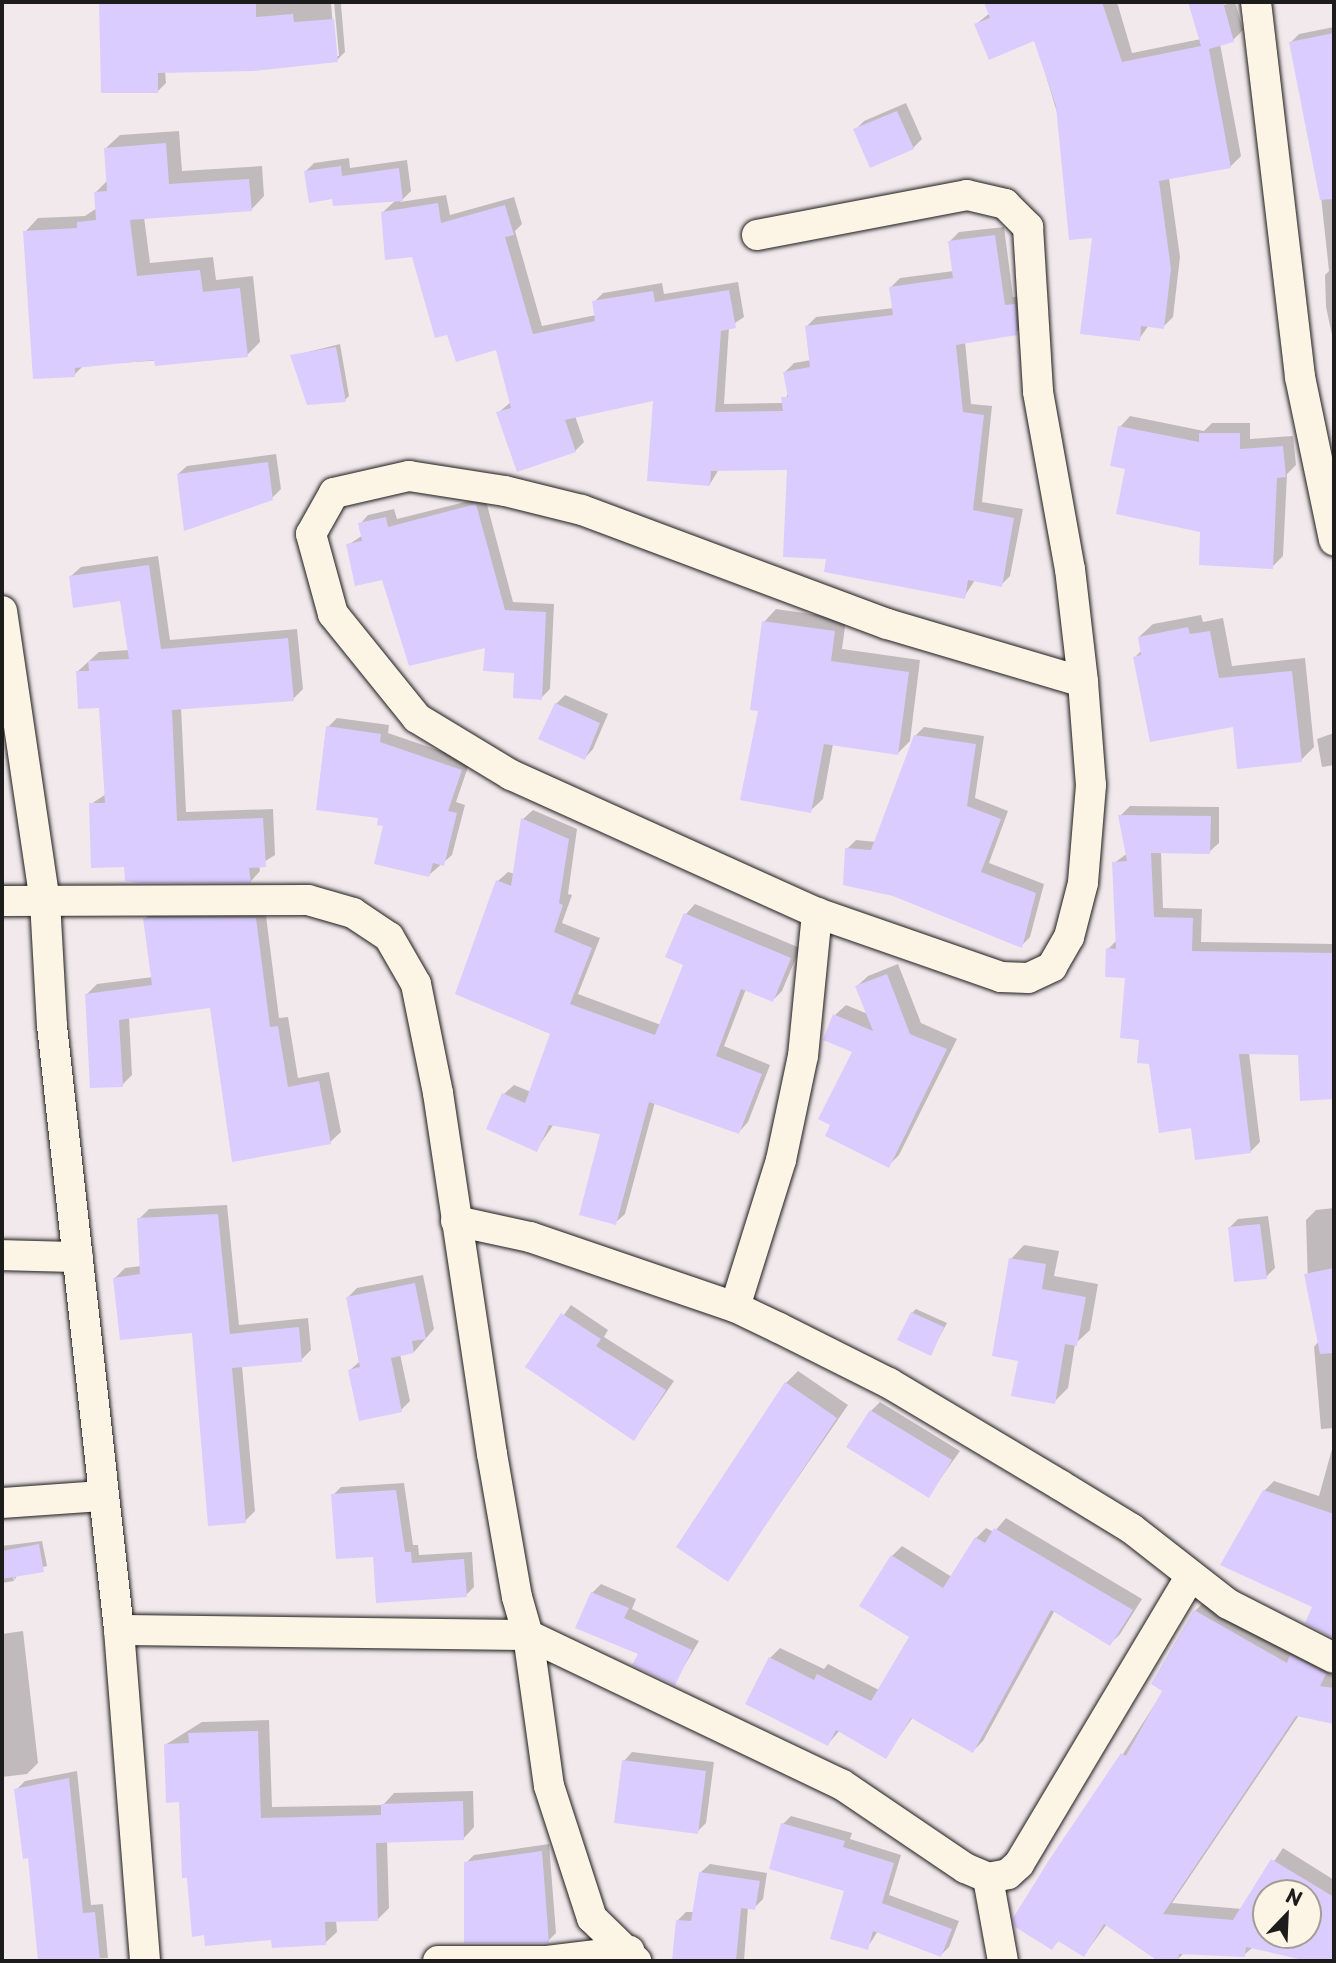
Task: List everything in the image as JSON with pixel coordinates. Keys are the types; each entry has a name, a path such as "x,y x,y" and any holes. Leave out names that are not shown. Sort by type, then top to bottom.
{"street":[{"path":"1256,2 1300,377 1334,540"},
{"path":"757,235 967,195 1006,204 1028,228 1038,392 1070,569 1083,682 1091,785 1083,883 1069,937 1052,967 1028,978 1002,977 817,913 511,775 417,718 333,614 310,534 334,493 409,476 505,491 582,510 887,624 1083,682"},
{"path":"2,611 45,901 52,1026 101,1496 119,1630 145,1961"},
{"path":"2,901 308,900 352,913 389,937 416,985 438,1093 498,1493 528,1635 553,1799 592,1919 633,1956"},
{"path":"735,1307 781,1160 800,1069 817,913"},
{"path":"456,1221 530,1237 735,1307 890,1383 1132,1529 1228,1604 1334,1658"},
{"path":"2,1255 78,1257"},
{"path":"2,1503 101,1496"},
{"path":"119,1630 528,1635 841,1784 965,1868 988,1878 1008,1874 1018,1864 1191,1576"},
{"path":"988,1878 1003,1961"},
{"path":"438,1961 547,1961 633,1956"}],"building":[{"path":"99,2 256,2 256,17 293,14 294,22 334,19 338,62 254,71 158,73 158,93 101,93"},
{"path":"984,2 1102,2 1122,62 1201,46 1188,2 1223,2 1234,42 1209,49 1231,168 1159,181 1171,269 1164,329 1141,326 1140,341 1080,334 1092,238 1069,240 1056,106 1034,41 989,60 974,24 990,18"},
{"path":"1334,33 1334,199 1320,200 1289,42"},
{"path":"897,111 914,149 870,168 853,129"},
{"path":"166,143 169,184 249,179 252,211 130,220 137,276 200,270 203,292 240,288 248,357 155,366 154,360 75,368 75,377 33,379 23,231 77,228 77,222 96,220 94,192 107,191 104,148"},
{"path":"341,166 342,176 399,168 403,201 333,206 332,199 309,203 304,171"},
{"path":"438,203 441,223 505,205 514,235 505,237 533,334 595,321 592,301 653,291 655,302 729,290 736,328 721,331 715,412 783,411 781,397 788,397 783,372 810,367 805,326 893,315 889,287 953,278 948,241 995,235 1005,305 1015,304 1017,335 956,345 963,412 984,415 973,510 1014,518 1002,587 968,580 965,599 824,572 826,559 783,557 787,470 711,471 710,486 647,481 653,401 565,420 576,452 517,472 496,412 511,408 496,350 456,362 447,335 435,338 412,257 385,260 381,212"},
{"path":"336,347 346,402 307,405 290,355"},
{"path":"1118,426 1199,442 1199,433 1240,433 1240,449 1283,446 1286,477 1277,478 1273,569 1199,565 1200,532 1116,514 1125,469 1110,466"},
{"path":"268,462 273,500 184,531 177,474"},
{"path":"476,504 505,610 546,612 542,700 513,698 514,673 483,671 485,648 409,666 382,580 355,586 346,544 362,541 358,523 386,517 388,527"},
{"path":"149,565 161,649 288,638 294,701 172,710 177,821 263,818 266,867 249,868 251,883 138,883 125,881 124,867 91,868 89,803 105,803 99,708 78,709 76,671 89,671 88,661 129,659 120,601 73,608 69,576"},
{"path":"762,621 835,631 831,661 909,672 898,755 824,744 811,813 740,800 758,711 750,710"},
{"path":"1188,627 1190,634 1210,631 1219,678 1292,671 1302,762 1237,769 1233,727 1150,742 1133,657 1141,655 1138,637"},
{"path":"555,703 600,723 585,760 538,739"},
{"path":"326,726 381,734 380,742 462,770 448,811 457,813 444,866 433,863 429,877 374,864 383,826 377,825 378,818 316,810"},
{"path":"914,735 976,744 967,806 1001,819 981,872 1036,893 1022,948 893,896 843,885 845,848 871,850"},
{"path":"1118,815 1211,816 1210,854 1151,853 1154,917 1193,918 1192,951 1333,953 1334,1099 1300,1101 1298,1055 1239,1054 1251,1153 1195,1160 1191,1128 1159,1133 1149,1064 1137,1063 1139,1040 1120,1038 1125,978 1105,977 1106,948 1116,949 1112,862 1127,861"},
{"path":"521,818 569,839 559,903 563,905 554,932 592,948 570,1004 655,1035 683,965 665,957 684,913 791,958 773,1002 741,989 716,1056 762,1074 739,1134 649,1102 616,1225 579,1215 600,1134 549,1125 537,1152 486,1129 502,1093 525,1103 550,1034 455,994 496,880 511,886"},
{"path":"143,918 256,918 270,1027 278,1026 288,1087 319,1081 331,1144 232,1162 210,1008 119,1020 123,1087 90,1088 85,994 152,985"},
{"path":"887,974 910,1034 947,1049 889,1168 825,1136 830,1125 818,1119 852,1052 823,1040 833,1014 873,1031 855,986"},
{"path":"218,1214 230,1334 299,1327 302,1362 232,1368 246,1523 208,1526 192,1333 120,1340 113,1278 140,1274 137,1218"},
{"path":"1260,1224 1267,1279 1234,1282 1228,1227"},
{"path":"1009,1258 1046,1264 1042,1289 1086,1297 1077,1346 1065,1344 1055,1404 1011,1396 1018,1361 992,1356"},
{"path":"1334,1268 1334,1353 1320,1354 1304,1274"},
{"path":"415,1283 426,1339 412,1341 414,1353 391,1358 402,1412 359,1421 348,1370 360,1367 346,1297"},
{"path":"911,1312 944,1327 931,1356 897,1340"},
{"path":"561,1313 601,1339 596,1346 666,1390 634,1441 525,1367"},
{"path":"785,1382 837,1418 728,1582 676,1547"},
{"path":"870,1410 952,1460 929,1498 846,1447"},
{"path":"396,1490 405,1552 411,1552 412,1563 464,1559 467,1597 376,1603 373,1557 336,1559 331,1494"},
{"path":"1263,1490 1334,1514 1334,1638 1305,1623 1312,1607 1220,1565"},
{"path":"994,1528 1133,1610 1110,1646 1051,1610 973,1753 911,1718 886,1759 836,1730 828,1746 745,1704 769,1657 814,1680 817,1674 871,1701 909,1637 859,1606 891,1555 943,1588 975,1537 985,1543"},
{"path":"39,1544 44,1572 2,1579 2,1551"},
{"path":"591,1592 629,1608 624,1618 692,1650 675,1685 632,1665 638,1654 575,1628"},
{"path":"1194,1610 1287,1663 1290,1655 1326,1674 1320,1686 1334,1688 1334,1724 1296,1716 1163,1914 1233,1920 1252,1890 1252,1948 1246,1947 1245,1957 1179,1954 1178,1961 1155,1959 1104,1924 1084,1957 1058,1941 1052,1950 1015,1927 1013,1918 1121,1753 1126,1756 1162,1691 1151,1684"},
{"path":"258,1731 261,1818 381,1815 381,1804 463,1801 464,1840 376,1843 378,1921 325,1922 326,1945 272,1948 271,1940 205,1946 204,1935 192,1937 187,1878 182,1878 179,1802 166,1803 164,1744 189,1743 188,1733"},
{"path":"622,1760 706,1771 698,1834 614,1823"},
{"path":"69,1778 83,1913 95,1912 100,1961 38,1961 28,1858 23,1859 14,1789"},
{"path":"781,1823 845,1841 843,1847 894,1863 882,1903 952,1929 941,1957 873,1931 868,1950 830,1939 844,1891 769,1869"},
{"path":"542,1851 549,1943 464,1943 464,1862"},
{"path":"1271,1859 1304,1879 1259,1879"},
{"path":"699,1872 760,1881 755,1910 741,1908 736,1961 672,1961 676,1920 691,1921"},
{"path":"1322,1890 1334,1897 1334,1961 1308,1961 1255,1949 1322,1949"}]}
